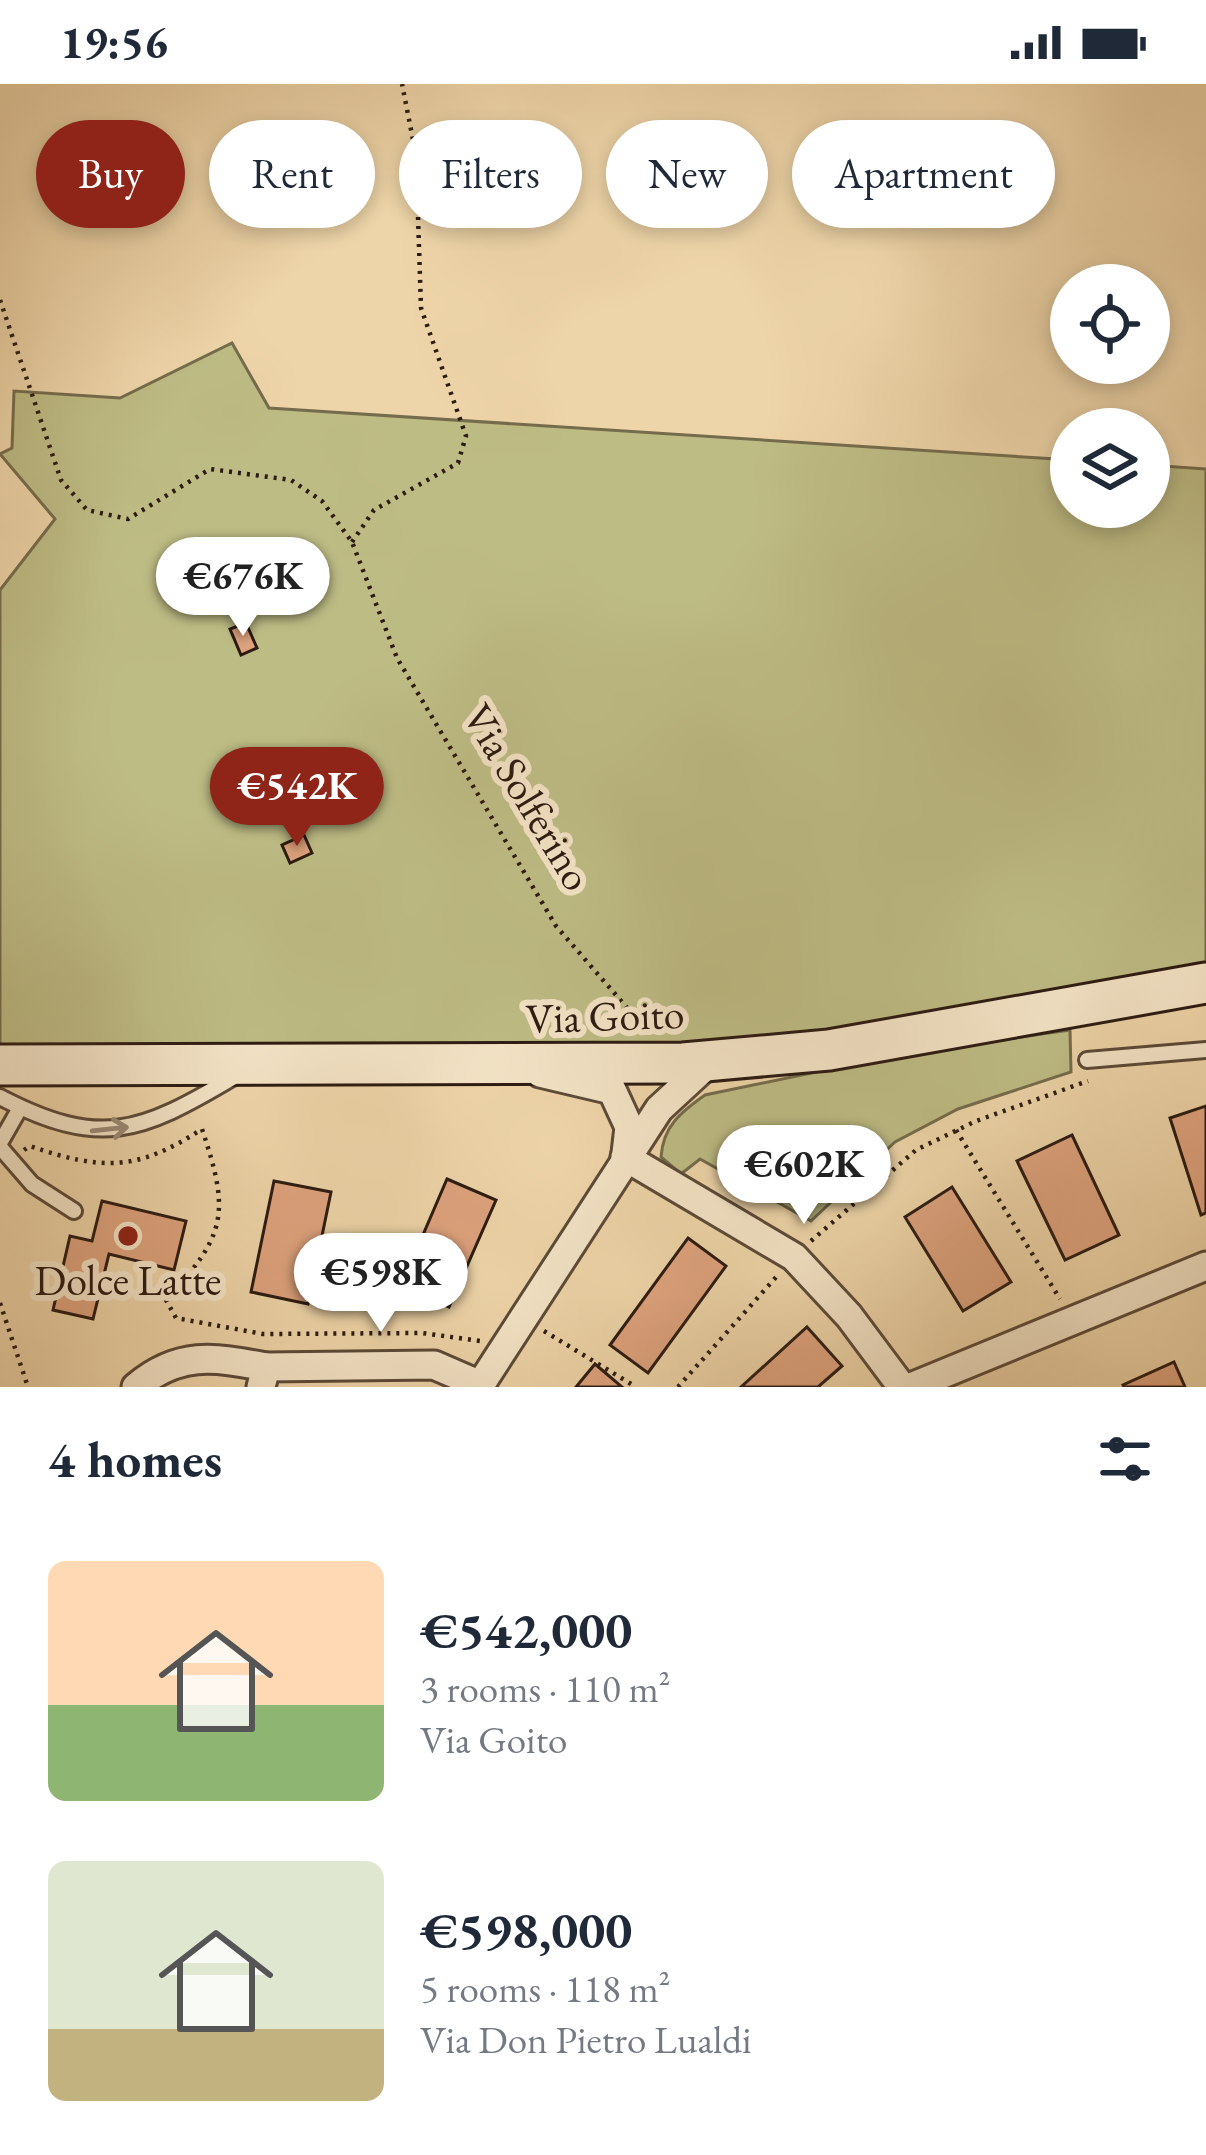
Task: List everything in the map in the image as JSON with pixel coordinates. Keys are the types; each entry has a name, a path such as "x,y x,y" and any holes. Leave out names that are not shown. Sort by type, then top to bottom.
{"street":[{"name":"Via Goito","path":"0,1065 520,1067 697,1062 829,1050 1206,983"},
{"path":"136,1387 190,1357 263,1377 434,1365 480,1386 625,1157 697,1062"},
{"path":"520,1067 612,1090 629,1126 625,1157"},
{"path":"625,1157 794,1257 850,1316 902,1387"},
{"path":"911,1387 1206,1266"}],"lane":[{"path":"1087,1060 1206,1050"},
{"path":"0,1097 82,1132 140,1126 253,1066"},
{"path":"20,1108 3,1150 32,1184 74,1211"}],"path":[{"path":"352,542 374,510 458,463 466,436 421,308 416,155 403,84"},
{"name":"Via Solferino","path":"0,300 61,480 87,510 128,519 210,469 291,480 322,501 352,542 397,658 556,926 645,1029 697,1062"},
{"path":"678,1387 794,1257 916,1150 956,1130 1096,1079"},
{"path":"3,1150 30,1145 124,1166 170,1150 202,1129 219,1179 220,1226 191,1273 166,1300 176,1318 263,1334 422,1333 489,1343 549,1330 636,1387"},
{"path":"956,1130 1073,1319"},
{"path":"0,1303 28,1387"}],"shaded area":[{"path":"232,343 269,408 1050,459 1050,528 1170,528 1170,466 1206,469 1206,969 777,1038 692,1046 0,1050 0,590 55,519 0,454 12,448 14,391 120,398"},
{"path":"1070,1030 1071,1072 958,1109 895,1142 811,1221 700,1159 681,1174 661,1157 675,1121 705,1095 908,1053"}],"building":[{"path":"246,623 257,648 241,655 230,629"},
{"path":"304,835 312,853 290,863 282,845"},
{"path":"1206,1106 1206,1213 1201,1215 1170,1118"},
{"path":"1072,1135 1119,1235 1065,1260 1017,1161"},
{"path":"447,1179 496,1200 449,1307 401,1286"},
{"path":"274,1181 331,1192 308,1304 251,1292"},
{"path":"952,1187 1011,1282 963,1311 905,1217"},
{"path":"102,1201 186,1221 174,1270 109,1254 93,1319 53,1310 70,1236 92,1241"},
{"path":"688,1238 726,1266 648,1373 610,1345"},
{"path":"807,1327 842,1366 818,1387 741,1387"},
{"path":"1174,1362 1185,1387 1123,1385"},
{"path":"595,1364 622,1387 576,1387"}],"place":[{"name":"Dolce Latte","path":"128,1236"}]}
